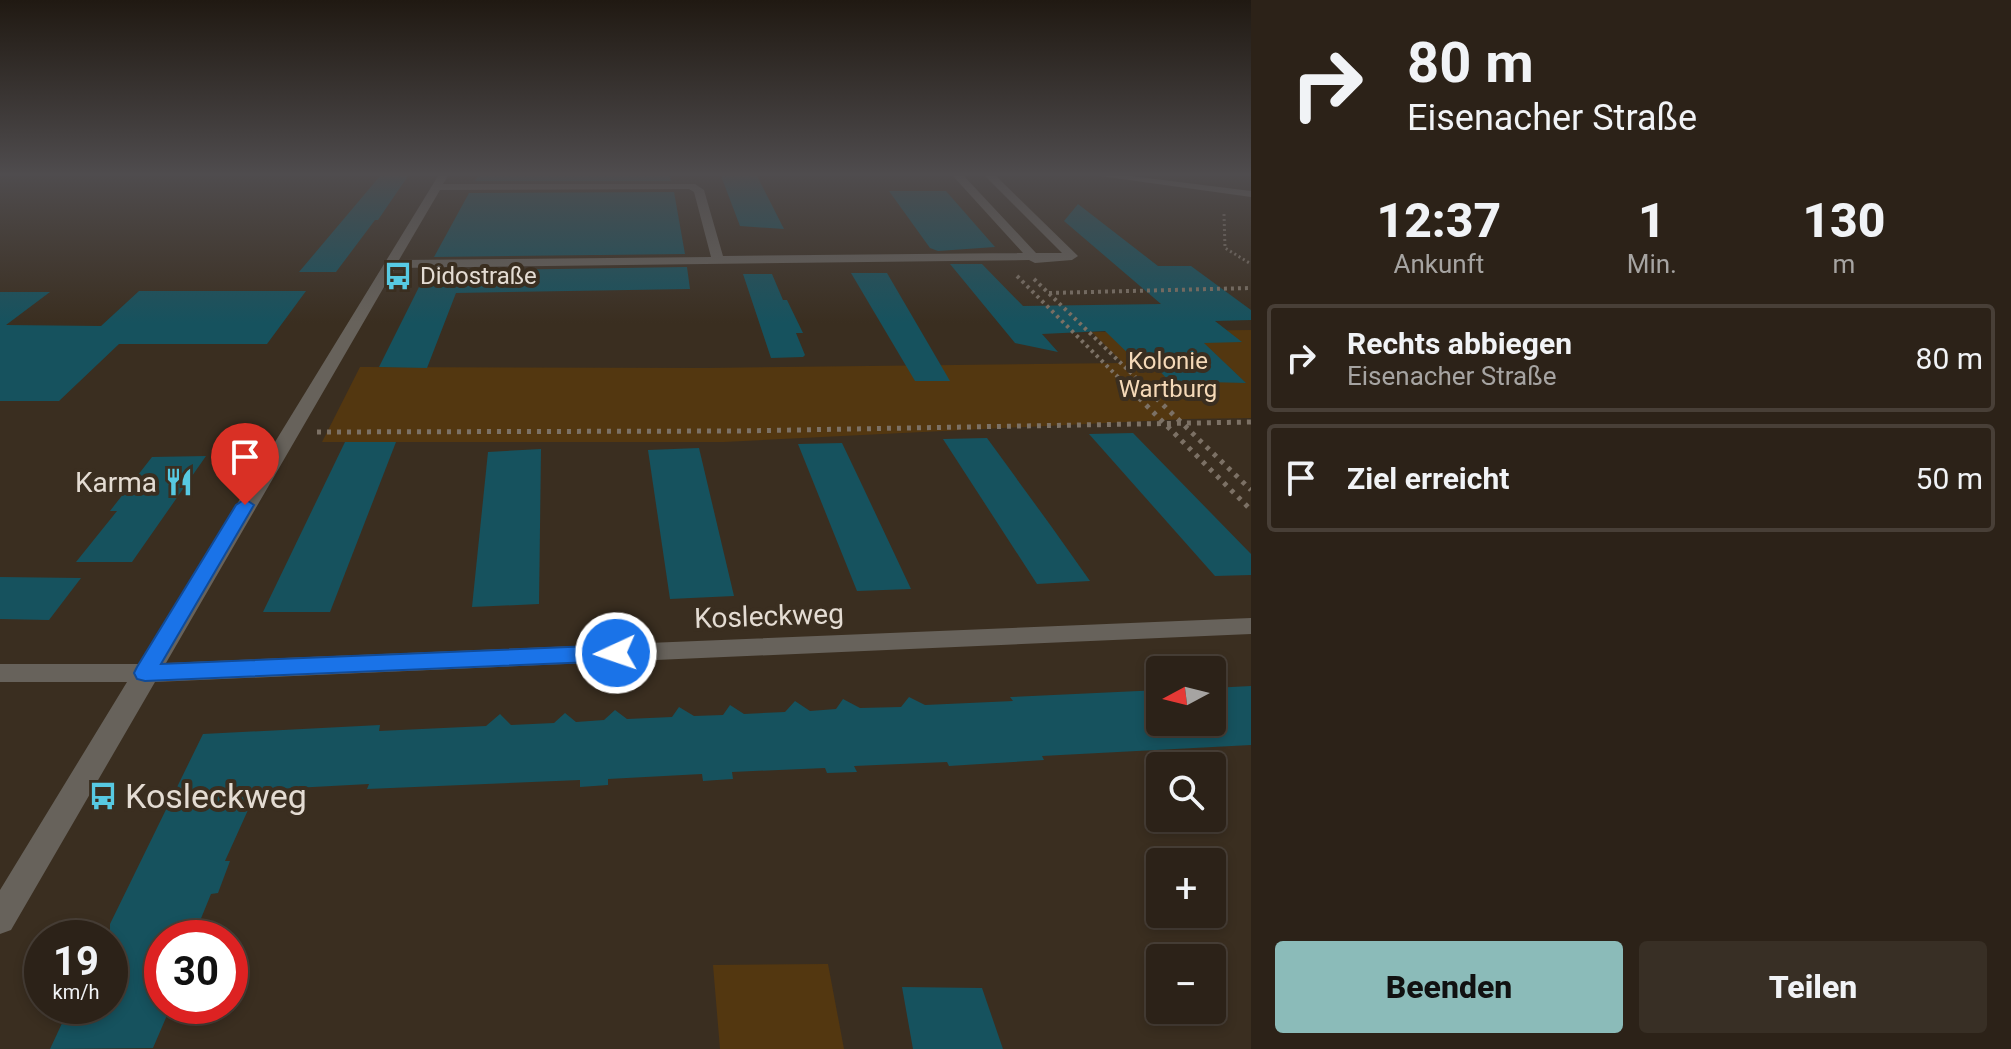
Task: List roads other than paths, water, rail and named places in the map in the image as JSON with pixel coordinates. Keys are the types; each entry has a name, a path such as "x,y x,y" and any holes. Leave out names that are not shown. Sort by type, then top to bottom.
{"street":[{"path":"0,919 413,225"},
{"path":"709,225 719,262"},
{"path":"1003,225 1035,259"},
{"path":"389,264 1035,259 1072,256 1041,225"},
{"name":"Kosleckweg","path":"0,673 145,673 1251,626"}],"place":[{"name":"Didostraße","path":"398,276"},
{"name":"Karma","path":"179,482"},
{"name":"Kosleckweg","path":"103,796"}],"park label":[{"name":"Kolonie Wartburg","path":"1168,375"}]}
